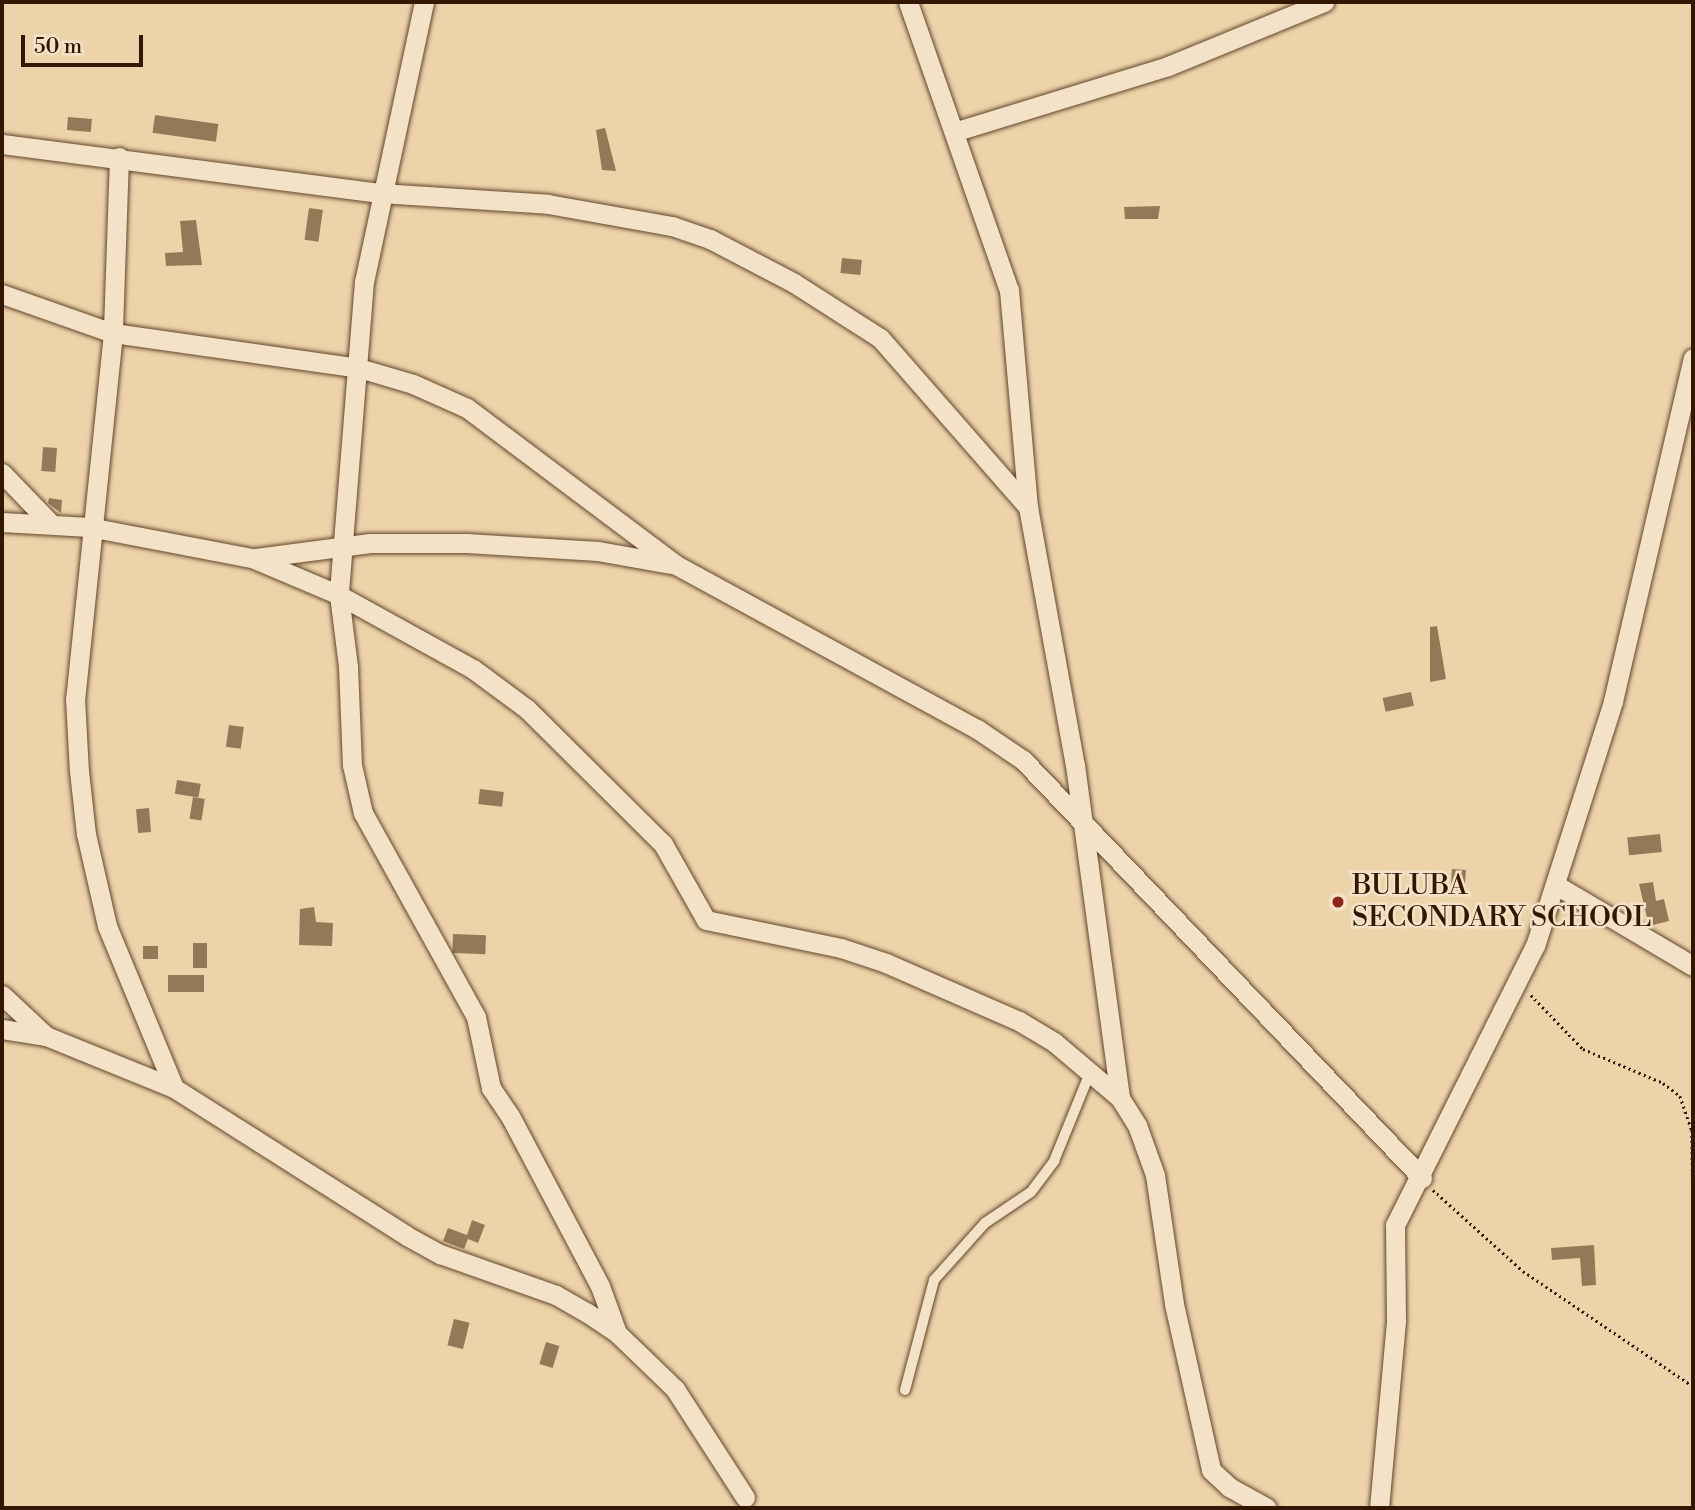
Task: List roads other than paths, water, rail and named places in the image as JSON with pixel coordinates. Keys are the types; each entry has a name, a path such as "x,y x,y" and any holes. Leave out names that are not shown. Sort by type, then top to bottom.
{"street":[{"path":"424,2 380,193 364,281 339,595 348,666 352,765 363,813 476,1017 491,1088 510,1116 600,1286 617,1333"},
{"path":"908,2 957,131 1009,289 1028,507 1084,825 1120,1098"},
{"path":"957,131 1168,66 1324,2"},
{"path":"2,144 119,157 380,193 589,210 672,226 743,254 880,338 1028,507"},
{"path":"119,157 113,333 89,527 75,698 86,834 107,926 174,1088"},
{"path":"2,294 113,333 359,368 413,384 467,408 676,565 1012,751 1422,1178"},
{"path":"1380,1508 1396,1320 1394,1232 1535,946 1556,885 1614,701 1693,358"},
{"path":"2,473 51,524"},
{"path":"2,522 89,527 252,558 339,595 473,669 527,709 663,844 706,920 841,948 886,963 1019,1021 1054,1042 1120,1098 1137,1125 1155,1175 1174,1304 1211,1470 1229,1487 1266,1508"},
{"path":"252,558 370,543 523,545 676,565"},
{"path":"1556,885 1693,965"},
{"path":"2,995 46,1036"},
{"path":"2,1029 46,1036 174,1088 407,1236 440,1254 556,1295 617,1333 675,1389 745,1497"}],"lane":[{"path":"905,1390 934,1280 985,1223 1031,1192 1054,1161 1090,1073"}],"place":[{"name":"BULUBA SECONDARY SCHOOL","path":"1338,902"}]}
